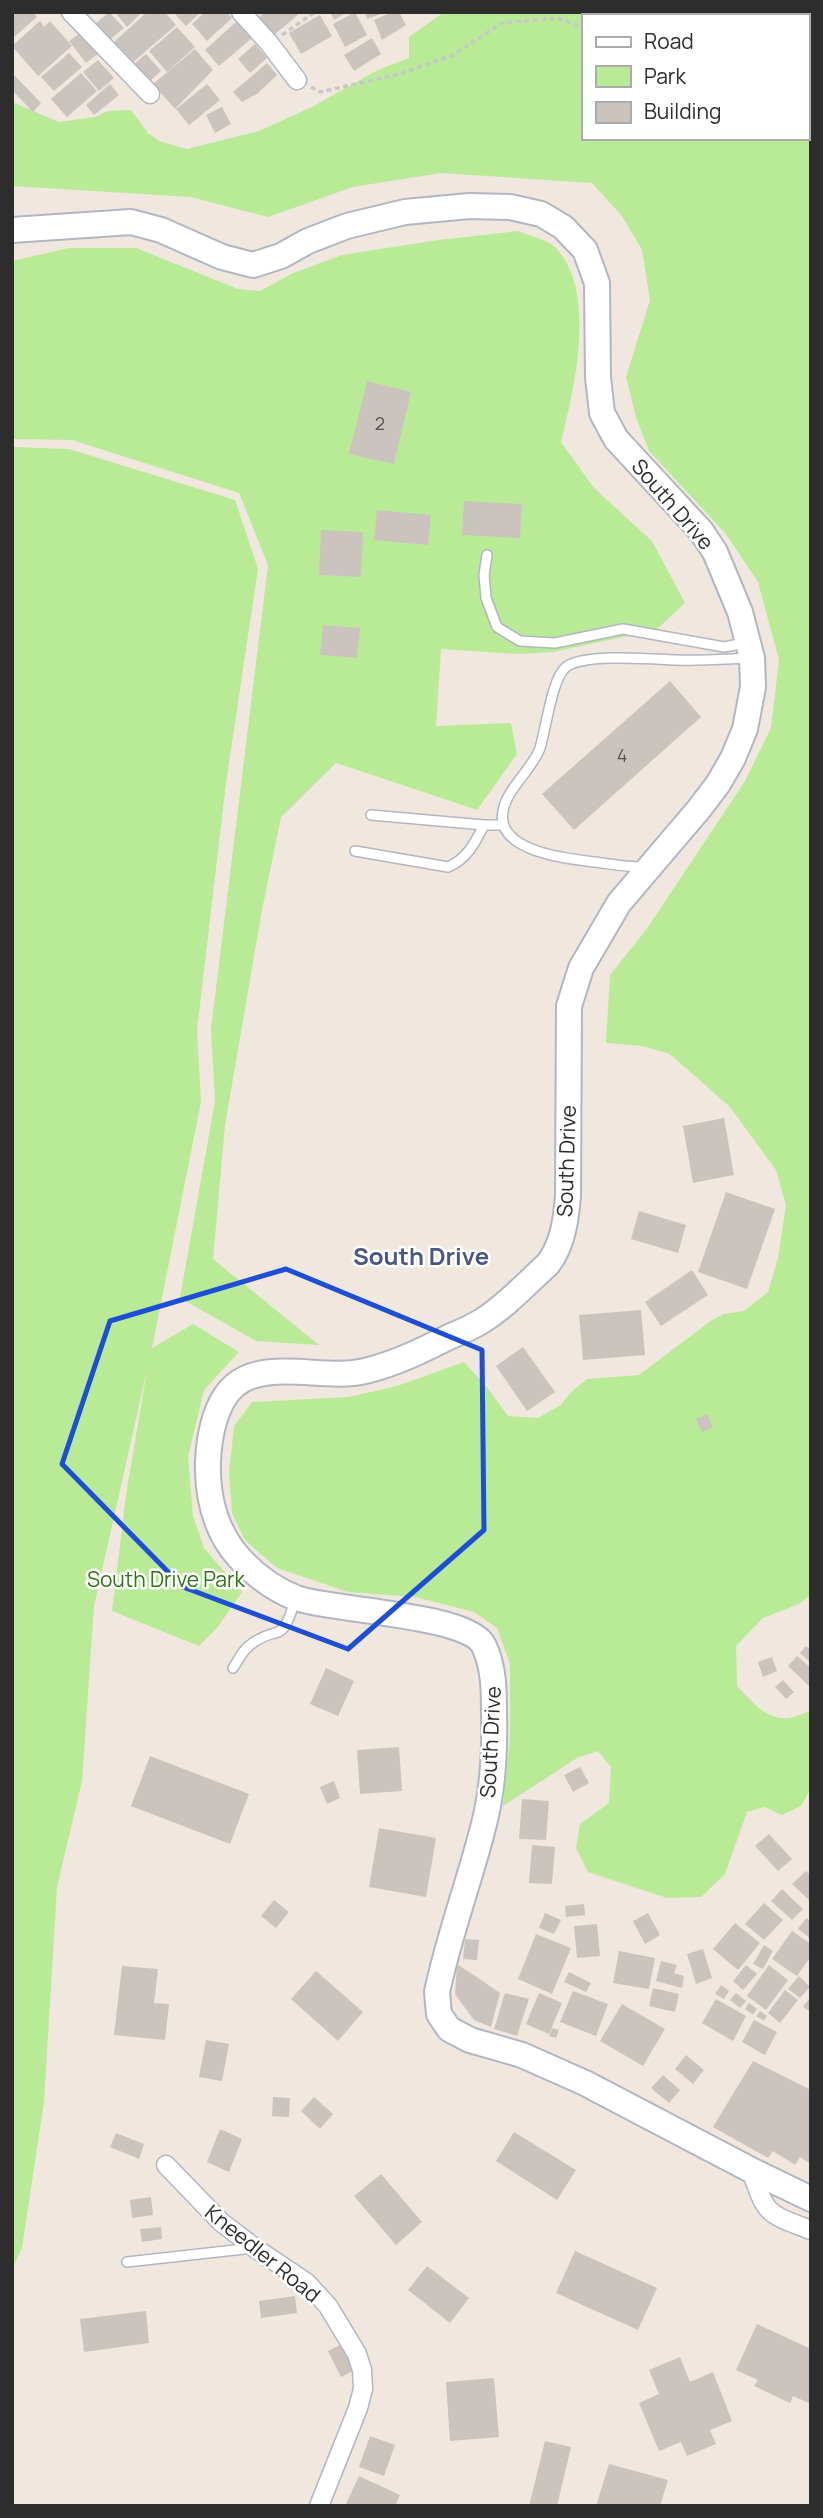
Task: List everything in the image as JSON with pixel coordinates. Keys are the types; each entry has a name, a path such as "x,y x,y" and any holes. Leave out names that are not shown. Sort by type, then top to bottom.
{"main road":[{"name":"South Drive","path":"12,230 131,222 161,230 222,257 253,265 281,256 308,241 347,226 405,212 497,206 541,214 564,227 585,250 597,284 598,377 603,413 616,439 701,531 715,552 740,612 750,650 753,687 750,715 733,758 699,809 619,903 582,968 569,1006 567,1208 557,1252 548,1264 482,1321 412,1355 362,1372 268,1372 249,1376 226,1395 209,1437 208,1466 214,1516 225,1539 240,1560 262,1579 296,1598 335,1608 411,1617 469,1631 482,1642 491,1666 494,1690 493,1761 485,1821 437,1992 439,2014 449,2029 470,2040 522,2055 585,2083 811,2199"}],"street":[{"path":"71,12 150,94"},
{"path":"241,12 297,80"},
{"name":"Kneedler Road","path":"166,2165 221,2222 307,2283 328,2306 345,2332 362,2370 363,2389 319,2506"},
{"path":"751,2170 765,2208 782,2219 811,2230"}],"lane":[{"path":"487,555 485,598 497,627 520,641 555,643 623,629 750,650"},
{"path":"648,867 627,867 552,856 520,843 509,835 503,825 502,813 506,802 536,758 557,682 565,667 581,662 632,657 678,660 750,650"},
{"path":"371,815 503,825"},
{"path":"355,851 449,867 460,862 467,854 484,825"},
{"path":"233,1668 247,1647 260,1638 281,1633 289,1623 296,1598"},
{"path":"127,2262 255,2248"}],"path":[{"path":"269,43 315,12"},
{"path":"297,80 320,92 400,74 453,55 502,23 557,18 582,27"}],"highlighted area":[{"path":"286,1269 482,1350 484,1530 348,1649 183,1587 62,1464 110,1321"}],"green space":[{"path":"444,12 630,14 582,14 582,140 809,140 809,136 811,138 811,1595 799,1604 763,1618 736,1646 737,1686 754,1704 766,1713 781,1718 811,1711 811,1788 801,1806 782,1815 765,1807 747,1812 725,1874 701,1897 667,1898 588,1872 576,1848 580,1824 609,1803 611,1767 598,1751 577,1758 503,1806 510,1739 510,1664 497,1628 474,1612 415,1597 348,1592 277,1568 245,1540 232,1513 229,1473 234,1426 252,1402 349,1397 397,1386 464,1362 508,1416 538,1418 561,1405 570,1393 587,1379 639,1375 712,1320 724,1314 744,1311 768,1292 778,1258 786,1205 776,1170 730,1107 670,1054 642,1046 606,1043 610,975 646,930 745,781 771,728 779,660 758,582 726,534 649,451 636,417 626,377 650,300 642,250 622,216 592,183 441,173 353,187 268,217 191,197 12,186 12,102 59,122 95,117 108,111 131,110 148,133 159,141 187,149 259,131 312,107 376,71 409,58 409,37"},
{"path":"518,231 557,249 569,268 576,291 579,343 561,442 594,488 652,541 685,603 656,630 553,652 519,654 441,649 436,726 511,723 517,754 477,810 336,763 281,817 225,1125 213,1259 319,1345 256,1341 180,1298 215,1101 211,1029 268,565 239,493 72,440 12,439 12,261 69,248 136,248 238,289 260,291 293,273 342,255"},
{"name":"South Drive Park","path":"12,447 69,449 235,500 258,569 226,783 197,1030 201,1102 152,1348 193,1324 239,1352 204,1390 188,1457 193,1516 204,1548 242,1592 217,1628 199,1646 112,1611 126,1495 147,1370 94,1606 82,1781 57,1887 44,2102 22,2248 12,2269"}],"building":[{"path":"12,12 33,12 37,17 12,39"},
{"path":"109,12 124,28 108,41 94,25"},
{"path":"115,12 142,12 127,27"},
{"path":"147,12 165,12 176,25 131,64 113,43"},
{"path":"173,12 201,12 186,26"},
{"path":"205,12 227,12 232,18 207,41 192,24"},
{"path":"265,12 301,12 273,36 258,18"},
{"path":"330,12 348,12 334,20"},
{"path":"355,12 367,35 345,47 333,24"},
{"path":"365,12 384,12 384,13 367,19"},
{"path":"392,12 399,12 406,25 382,40 374,20"},
{"path":"660,12 680,12 680,14"},
{"path":"701,12 719,12 718,14"},
{"path":"724,12 758,12 758,14"},
{"path":"320,15 332,36 301,54 289,33"},
{"path":"40,21 44,27 50,21 72,46 38,76 12,46"},
{"path":"237,21 252,38 219,66 205,50"},
{"path":"177,27 195,47 167,72 149,51"},
{"path":"83,31 99,53 86,63 69,41"},
{"path":"372,38 381,54 354,71 344,55"},
{"path":"255,44 267,58 250,73 238,59"},
{"path":"195,49 213,70 175,109 153,84"},
{"path":"69,53 82,67 54,91 41,77"},
{"path":"146,54 161,71 148,83 133,65"},
{"path":"811,54 811,79 809,78"},
{"path":"98,60 114,78 99,91 83,72"},
{"path":"267,63 277,75 257,94 242,102 233,92"},
{"path":"81,73 97,91 67,117 51,99"},
{"path":"14,75 41,103 33,112 12,90"},
{"path":"110,84 119,95 94,115 86,105"},
{"path":"207,84 220,100 189,125 176,109"},
{"path":"222,107 231,124 215,133 206,115"},
{"path":"367,381 411,392 394,464 349,454"},
{"path":"464,501 522,504 520,538 462,535"},
{"path":"377,510 431,515 428,545 374,540"},
{"path":"321,530 363,532 361,577 319,575"},
{"path":"323,625 360,628 357,658 320,655"},
{"path":"670,681 701,717 574,830 542,794"},
{"path":"724,1118 734,1175 693,1183 683,1126"},
{"path":"726,1192 775,1209 747,1289 698,1272"},
{"path":"639,1211 686,1225 678,1253 631,1239"},
{"path":"692,1270 708,1295 661,1326 645,1302"},
{"path":"641,1310 645,1355 583,1360 579,1315"},
{"path":"523,1347 555,1392 527,1411 496,1366"},
{"path":"707,1414 713,1427 702,1432 696,1419"},
{"path":"806,1646 811,1650 811,1663 800,1653"},
{"path":"797,1656 811,1668 811,1688 788,1666"},
{"path":"772,1657 777,1671 763,1677 758,1662"},
{"path":"326,1668 354,1681 338,1716 310,1704"},
{"path":"783,1680 794,1692 786,1699 775,1687"},
{"path":"399,1747 402,1791 360,1794 357,1750"},
{"path":"150,1756 249,1794 230,1844 131,1806"},
{"path":"580,1767 589,1783 573,1792 564,1775"},
{"path":"334,1781 340,1798 327,1804 320,1787"},
{"path":"522,1799 549,1801 546,1840 519,1839"},
{"path":"379,1828 436,1838 426,1897 369,1887"},
{"path":"769,1834 792,1859 778,1871 755,1846"},
{"path":"532,1845 555,1847 552,1884 529,1883"},
{"path":"806,1871 811,1875 811,1902 792,1884"},
{"path":"782,1889 803,1909 792,1920 771,1901"},
{"path":"274,1900 289,1912 276,1928 261,1916"},
{"path":"764,1903 783,1920 764,1940 745,1924"},
{"path":"584,1904 585,1915 566,1917 565,1906"},
{"path":"545,1913 561,1920 554,1934 539,1928"},
{"path":"648,1913 660,1935 645,1944 633,1921"},
{"path":"806,1918 811,1921 811,1939 798,1929"},
{"path":"735,1923 760,1943 738,1970 713,1949"},
{"path":"597,1924 600,1956 577,1958 574,1926"},
{"path":"792,1931 811,1944 811,1956 797,1976 772,1959"},
{"path":"536,1934 571,1948 552,1994 518,1979"},
{"path":"465,1939 479,1940 477,1960 463,1959"},
{"path":"764,1945 773,1951 763,1969 753,1964"},
{"path":"703,1949 712,1978 696,1984 687,1954"},
{"path":"619,1951 655,1958 649,1989 613,1983"},
{"path":"661,1961 677,1965 674,1973 684,1976 682,1988 656,1981"},
{"path":"457,1964 500,1993 491,2027 474,2020 455,1994"},
{"path":"746,1965 757,1974 743,1990 733,1981"},
{"path":"769,1965 788,1980 766,2010 747,1996"},
{"path":"122,1966 158,1969 154,2003 169,2004 165,2040 114,2035"},
{"path":"316,1971 363,2012 338,2041 291,1999"},
{"path":"569,1972 591,1983 586,1992 564,1982"},
{"path":"799,1976 810,1987 800,1998 788,1989"},
{"path":"721,1985 729,1991 724,1999 715,1994"},
{"path":"653,1988 679,1994 675,2012 649,2006"},
{"path":"785,1990 798,2000 780,2023 768,2013"},
{"path":"573,1991 608,2004 596,2036 560,2022"},
{"path":"505,1993 529,1999 517,2036 494,2029"},
{"path":"539,1993 562,2003 549,2034 526,2024"},
{"path":"736,1993 746,2001 740,2008 730,2000"},
{"path":"811,1996 811,2012 803,2007"},
{"path":"716,1999 746,2016 733,2041 702,2023"},
{"path":"749,2003 757,2009 753,2015 745,2009"},
{"path":"622,2004 665,2029 643,2066 600,2041"},
{"path":"760,2011 767,2016 764,2021 756,2016"},
{"path":"754,2020 777,2032 765,2055 742,2042"},
{"path":"552,2028 559,2030 556,2038 549,2036"},
{"path":"206,2040 229,2044 222,2081 199,2077"},
{"path":"686,2055 704,2070 693,2084 675,2069"},
{"path":"753,2061 811,2090 811,2164 800,2157 795,2165 773,2151 768,2158 713,2127"},
{"path":"663,2075 680,2090 669,2103 651,2088"},
{"path":"273,2097 290,2098 289,2117 272,2116"},
{"path":"314,2097 333,2114 320,2129 301,2111"},
{"path":"220,2129 242,2139 229,2172 207,2162"},
{"path":"514,2132 576,2170 557,2200 496,2161"},
{"path":"116,2133 144,2144 139,2159 110,2147"},
{"path":"381,2174 422,2222 396,2245 354,2196"},
{"path":"151,2197 153,2215 132,2218 130,2200"},
{"path":"161,2227 162,2239 142,2242 140,2229"},
{"path":"575,2251 657,2288 638,2330 556,2293"},
{"path":"427,2266 469,2298 450,2323 408,2290"},
{"path":"295,2296 297,2313 261,2318 259,2301"},
{"path":"146,2311 149,2343 84,2352 80,2319"},
{"path":"757,2324 811,2349 811,2404 793,2396 790,2403 754,2386 758,2380 736,2370"},
{"path":"342,2344 355,2370 341,2377 328,2351"},
{"path":"680,2357 690,2382 713,2372 732,2421 710,2430 716,2444 687,2456 681,2442 659,2451 639,2403 659,2394 649,2370"},
{"path":"494,2378 499,2437 450,2441 446,2382"},
{"path":"370,2436 395,2445 384,2476 359,2467"},
{"path":"545,2441 571,2447 557,2506 529,2506"},
{"path":"609,2464 668,2480 660,2506 596,2506"},
{"path":"359,2476 400,2495 395,2506 345,2506"}],"district":[{"name":"South Drive","path":"421,1255"}]}
